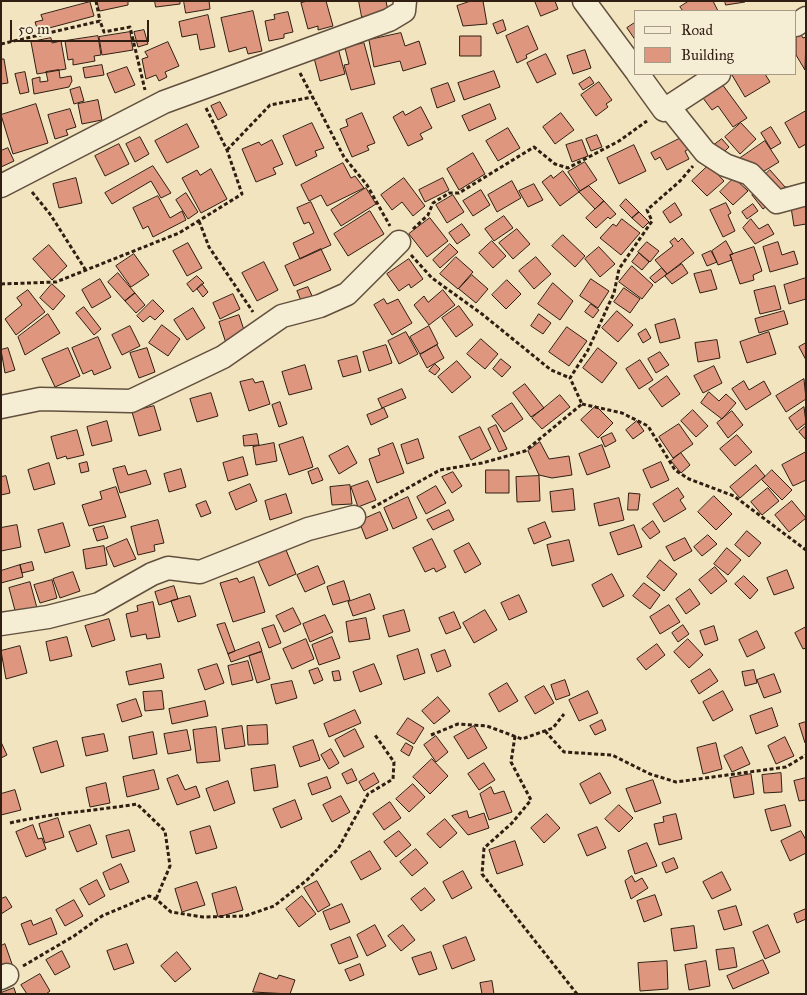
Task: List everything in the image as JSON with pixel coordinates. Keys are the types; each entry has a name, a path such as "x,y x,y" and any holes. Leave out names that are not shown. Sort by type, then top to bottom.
{"street":[{"path":"10,181 152,108 389,20 404,11 404,1"},
{"path":"584,1 634,68"},
{"path":"640,75 705,152 725,166 750,174 777,202 806,194"},
{"path":"667,108 717,75"},
{"path":"1,407 40,399 131,401 223,357 282,316 320,306 347,294 399,242"},
{"path":"1,624 48,617 99,604 152,574 168,568 200,572 308,529 354,517"}],"path":[{"path":"96,1 104,32 130,28 146,98 152,108"},
{"path":"1,44 100,21"},
{"path":"1,284 56,282 178,233 242,194 227,150 197,90"},
{"path":"227,150 270,105 313,98"},
{"path":"399,242 428,215 433,202 449,193 459,193 534,147 555,164 568,168 619,141 667,108"},
{"path":"582,404 570,378 588,350 614,293 619,268 652,221 647,210 680,181 705,152"},
{"path":"10,181 50,214 86,270"},
{"path":"199,221 209,247 264,328"},
{"path":"354,517 440,470 482,463 525,451 582,404"},
{"path":"582,404 622,413 648,426 675,470 688,479 734,496 806,550"},
{"path":"431,734 458,724 487,726 522,739 553,728 564,714"},
{"path":"545,731 564,752 612,755 650,774 676,782 786,767 806,755"},
{"path":"4,976 74,936 102,916 149,896 156,899 171,912 202,917 245,916 274,906 307,880 338,849 368,794 393,778 394,762 375,735"},
{"path":"515,736 511,762 531,800 512,823 484,848 482,874 576,994"},
{"path":"10,823 41,816 69,815 137,804 165,832 170,866 156,899"}],"building":[{"path":"97,1 128,1 128,5 100,11"},
{"path":"155,1 180,1 180,4 156,7"},
{"path":"184,1 209,1 210,9 186,13"},
{"path":"326,1 333,26 318,30 318,26 308,29 301,3"},
{"path":"359,1 386,1 389,16 373,15 362,17"},
{"path":"471,1 483,1 487,24 463,26 457,6"},
{"path":"535,1 555,1 558,9 541,16"},
{"path":"689,1 713,1 718,10 682,10 680,7"},
{"path":"725,1 745,1 745,2 726,5"},
{"path":"90,2 94,16 38,31 35,22 43,20 41,15"},
{"path":"253,11 262,51 248,54 246,47 229,52 221,18"},
{"path":"288,12 293,32 284,34 284,38 269,41 265,21 275,19 274,15"},
{"path":"208,15 215,47 200,50 197,34 182,37 179,22"},
{"path":"503,20 506,30 497,34 493,24"},
{"path":"634,23 634,38 627,28"},
{"path":"528,26 538,49 526,55 527,58 517,63 506,36"},
{"path":"144,30 148,44 138,47 134,32"},
{"path":"130,32 133,50 102,55 99,37"},
{"path":"401,33 405,46 419,41 426,64 403,71 400,61 374,67 369,40"},
{"path":"800,33 803,38 806,37 805,70 797,57 797,35"},
{"path":"98,36 101,55 94,56 95,61 73,65 73,59 68,60 65,41"},
{"path":"460,36 481,36 481,56 460,56"},
{"path":"51,38 52,43 61,41 66,69 37,74 31,42"},
{"path":"168,42 179,66 165,72 167,77 159,81 156,75 146,79 142,59 148,57 145,52"},
{"path":"364,43 375,84 351,90 344,65 349,64 345,48"},
{"path":"338,48 345,74 320,81 313,54"},
{"path":"585,50 591,68 573,74 567,56"},
{"path":"546,54 556,74 537,83 527,63"},
{"path":"1,59 4,59 8,83 1,84"},
{"path":"102,65 104,75 85,78 83,68"},
{"path":"127,67 135,85 115,93 107,74"},
{"path":"59,70 60,78 71,76 72,81 69,87 34,94 32,79 40,77 40,82 48,81 46,72"},
{"path":"494,71 500,87 464,100 458,83"},
{"path":"25,72 29,92 20,94 15,74"},
{"path":"732,75 766,75 770,82 745,97"},
{"path":"590,77 594,83 583,90 579,84"},
{"path":"599,82 612,100 606,104 608,107 596,116 581,95"},
{"path":"448,83 455,101 437,108 431,89"},
{"path":"722,84 747,118 733,127 718,106 712,110 703,98"},
{"path":"80,87 84,101 74,104 70,90"},
{"path":"98,100 102,120 82,124 78,104"},
{"path":"220,102 227,115 218,120 211,106"},
{"path":"36,104 48,143 13,154 1,115"},
{"path":"490,104 496,119 469,131 462,116"},
{"path":"421,107 432,128 420,134 423,139 408,146 393,117 403,111 405,115"},
{"path":"70,109 76,127 66,130 68,135 55,139 48,115"},
{"path":"806,111 806,144 799,148 785,123"},
{"path":"362,113 375,143 367,146 369,150 352,157 340,129 348,126 346,120"},
{"path":"561,113 574,130 555,144 543,127"},
{"path":"312,123 324,148 315,151 317,156 296,166 283,136"},
{"path":"741,123 756,139 740,154 725,137"},
{"path":"187,124 199,147 167,163 155,141"},
{"path":"771,127 781,143 771,149 761,133"},
{"path":"508,128 520,148 498,161 486,141"},
{"path":"597,135 602,147 591,151 586,139"},
{"path":"685,136 691,148 685,151 689,159 667,170 660,157 655,160 651,153"},
{"path":"140,137 149,154 135,162 126,144"},
{"path":"722,139 729,147 722,154 714,145"},
{"path":"272,140 283,164 273,168 276,174 256,182 242,149 259,142 261,145"},
{"path":"582,140 588,156 572,162 566,145"},
{"path":"765,141 779,162 756,176 736,161"},
{"path":"119,144 129,164 105,176 95,156"},
{"path":"634,145 646,171 619,184 607,158"},
{"path":"8,148 14,161 1,167 1,151"},
{"path":"473,153 485,174 459,190 447,169"},
{"path":"585,162 597,180 580,191 568,172"},
{"path":"343,163 351,178 355,176 364,188 327,206 321,195 309,201 301,185"},
{"path":"709,165 724,181 707,196 692,181"},
{"path":"153,166 171,193 161,198 151,181 112,204 105,193"},
{"path":"211,169 227,199 201,213 182,178 197,170 200,175"},
{"path":"770,170 785,187 788,187 790,193 778,199 760,180"},
{"path":"563,171 579,192 560,206 542,182 551,175 553,178"},
{"path":"76,178 82,203 59,208 53,184"},
{"path":"404,178 425,206 413,216 402,202 392,210 381,195"},
{"path":"443,178 449,190 425,202 419,190"},
{"path":"734,178 748,191 733,205 720,192"},
{"path":"512,181 521,198 497,212 488,195"},
{"path":"534,184 543,200 528,207 519,191"},
{"path":"589,186 604,201 595,209 579,192"},
{"path":"761,187 773,201 763,209 752,195"},
{"path":"366,188 376,204 341,226 331,210"},
{"path":"481,190 490,205 473,216 463,201"},
{"path":"186,193 198,212 188,219 176,200"},
{"path":"453,195 464,212 447,223 436,205"},
{"path":"158,196 170,218 182,211 186,220 153,237 148,226 143,229 133,208"},
{"path":"806,198 806,224 794,226 790,201"},
{"path":"626,199 639,212 632,218 620,206"},
{"path":"604,201 616,214 610,219 608,217 596,228 586,218"},
{"path":"311,202 331,245 300,259 293,243 314,233 309,222 304,224 297,208"},
{"path":"675,203 682,215 670,223 663,212"},
{"path":"726,203 731,213 728,215 735,231 723,237 710,210"},
{"path":"753,204 758,211 747,219 742,212"},
{"path":"370,211 384,234 348,256 334,234"},
{"path":"639,212 649,222 643,228 632,218"},
{"path":"504,216 513,228 494,241 485,229"},
{"path":"430,218 448,241 427,257 409,234"},
{"path":"622,219 640,233 621,255 600,238 613,224 616,226"},
{"path":"751,219 759,229 768,224 774,234 755,244 743,228"},
{"path":"462,224 470,235 457,244 449,233"},
{"path":"517,229 530,244 513,259 499,243"},
{"path":"563,235 585,256 575,267 552,246"},
{"path":"675,238 678,242 682,238 694,253 667,274 655,260 673,246 670,242"},
{"path":"492,241 506,256 493,268 479,253"},
{"path":"726,241 733,254 730,255 732,260 718,265 712,251"},
{"path":"647,242 659,251 650,262 638,252"},
{"path":"778,242 782,255 794,251 798,264 770,272 763,247"},
{"path":"188,243 202,268 187,276 173,251"},
{"path":"450,244 458,252 440,268 433,260"},
{"path":"49,245 67,266 52,280 33,259"},
{"path":"599,247 615,264 600,277 585,259"},
{"path":"754,247 762,271 753,275 754,280 740,284 730,255"},
{"path":"321,249 331,270 294,286 285,266"},
{"path":"711,251 717,262 707,266 702,255"},
{"path":"639,253 649,262 642,270 632,262"},
{"path":"134,254 149,275 131,287 116,266"},
{"path":"456,257 473,272 458,289 440,274"},
{"path":"536,257 551,274 534,289 519,271"},
{"path":"409,259 423,279 411,288 409,284 399,291 387,274"},
{"path":"264,262 278,290 257,301 242,273"},
{"path":"682,264 688,273 672,284 665,276"},
{"path":"632,266 653,285 642,299 619,282"},
{"path":"662,268 667,274 655,283 650,278"},
{"path":"711,270 717,289 700,293 694,274"},
{"path":"118,273 135,293 125,301 108,282"},
{"path":"472,275 488,289 476,303 459,289"},
{"path":"197,276 204,283 193,292 187,284"},
{"path":"806,278 806,299 789,304 784,285"},
{"path":"100,279 111,297 92,308 82,290"},
{"path":"591,279 609,291 598,308 580,296"},
{"path":"507,280 521,294 506,309 492,295"},
{"path":"553,283 573,301 560,320 538,304"},
{"path":"52,284 65,296 53,310 40,298"},
{"path":"202,284 208,292 203,297 197,289"},
{"path":"775,286 781,309 760,314 754,291"},
{"path":"308,287 313,298 302,303 297,291"},
{"path":"624,288 640,299 630,313 614,302"},
{"path":"28,290 45,312 16,335 5,319 22,305 17,298"},
{"path":"443,290 455,305 429,325 414,305 424,296 428,302"},
{"path":"135,293 145,305 136,313 125,301"},
{"path":"233,294 240,309 220,319 213,303"},
{"path":"384,299 387,304 398,299 412,323 392,335 374,305"},
{"path":"153,300 164,311 155,320 150,316 143,322 137,316"},
{"path":"591,304 599,310 593,318 585,312"},
{"path":"459,306 473,325 456,337 442,318"},
{"path":"84,307 101,329 94,335 76,313"},
{"path":"193,308 205,328 187,340 174,320"},
{"path":"617,311 633,325 618,342 602,328"},
{"path":"784,311 788,324 759,333 755,319"},
{"path":"48,314 60,333 25,355 18,337"},
{"path":"539,314 551,323 543,334 531,326"},
{"path":"239,315 246,336 226,343 219,322"},
{"path":"675,319 680,338 660,343 655,325"},
{"path":"162,325 180,339 168,356 149,343"},
{"path":"130,326 140,346 122,355 112,335"},
{"path":"429,326 438,344 420,354 410,337"},
{"path":"567,327 587,341 569,366 549,352"},
{"path":"646,329 651,338 643,343 638,334"},
{"path":"406,332 418,354 399,364 388,341"},
{"path":"769,332 776,354 747,363 740,342"},
{"path":"98,337 111,368 94,375 92,370 83,374 72,348"},
{"path":"481,339 498,354 485,369 467,354"},
{"path":"717,340 720,358 698,362 695,343"},
{"path":"806,343 806,360 799,347"},
{"path":"386,345 392,363 369,371 363,352"},
{"path":"437,345 444,358 427,368 420,355"},
{"path":"8,348 15,370 5,373 1,350"},
{"path":"68,348 80,376 55,387 42,359"},
{"path":"147,348 155,372 139,378 130,353"},
{"path":"598,348 617,363 602,383 583,368"},
{"path":"660,352 669,365 656,373 648,359"},
{"path":"357,356 361,372 343,377 338,361"},
{"path":"501,359 511,367 502,377 493,369"},
{"path":"640,360 653,380 639,389 626,369"},
{"path":"457,361 471,377 452,393 438,377"},
{"path":"435,364 440,369 435,375 429,371"},
{"path":"305,365 312,389 289,395 282,372"},
{"path":"714,366 722,383 703,393 694,376"},
{"path":"667,376 680,394 662,407 649,389"},
{"path":"253,379 255,383 263,381 270,404 249,411 240,382"},
{"path":"804,379 806,399 786,412 776,396"},
{"path":"744,381 749,390 764,381 771,394 746,410 732,389"},
{"path":"525,384 544,408 531,417 513,393"},
{"path":"402,389 406,398 382,408 378,399"},
{"path":"709,392 719,401 726,394 736,403 722,419 701,403"},
{"path":"211,393 218,416 197,422 190,399"},
{"path":"560,395 570,407 542,429 532,418"},
{"path":"280,402 287,424 279,427 272,405"},
{"path":"512,403 523,419 504,432 492,416"},
{"path":"154,406 161,430 139,436 132,412"},
{"path":"596,406 613,423 598,438 581,420"},
{"path":"804,407 806,423 797,430 789,418"},
{"path":"384,408 388,417 371,425 367,415"},
{"path":"693,410 708,426 696,437 681,421"},
{"path":"732,411 743,425 728,438 717,423"},
{"path":"107,421 112,441 92,446 87,427"},
{"path":"637,421 644,431 633,439 626,430"},
{"path":"679,424 693,444 673,458 659,437"},
{"path":"496,425 507,449 499,452 488,429"},
{"path":"806,426 806,440 799,432"},
{"path":"480,427 491,449 471,460 459,437"},
{"path":"77,430 84,455 67,459 66,456 57,459 51,437"},
{"path":"612,433 616,441 605,447 601,438"},
{"path":"257,434 259,445 244,446 243,436"},
{"path":"737,435 752,452 735,466 720,449"},
{"path":"303,437 313,467 289,475 279,445"},
{"path":"418,439 424,458 407,464 401,445"},
{"path":"540,442 549,459 569,456 572,475 552,478 539,475 528,451"},
{"path":"274,443 277,461 256,465 253,447"},
{"path":"393,443 404,473 377,483 369,459 380,455 378,449"},
{"path":"602,445 610,467 587,475 579,454"},
{"path":"348,446 357,463 339,474 329,456"},
{"path":"806,452 806,480 793,486 782,465"},
{"path":"681,453 690,465 681,473 671,461"},
{"path":"243,457 248,475 228,481 223,463"},
{"path":"87,462 89,471 81,473 79,464"},
{"path":"661,462 669,480 651,488 643,470"},
{"path":"49,463 55,484 34,490 28,470"},
{"path":"756,465 765,476 740,498 730,487"},
{"path":"125,466 128,475 146,470 151,484 120,493 113,469"},
{"path":"318,468 323,480 312,484 308,472"},
{"path":"181,469 186,487 169,492 164,474"},
{"path":"486,470 509,470 509,493 486,493"},
{"path":"772,470 792,490 782,500 762,480"},
{"path":"453,472 462,486 452,493 442,477"},
{"path":"6,476 10,493 1,495 1,477"},
{"path":"539,476 540,501 517,502 516,477"},
{"path":"368,481 376,500 358,507 351,487"},
{"path":"250,484 257,501 236,510 229,493"},
{"path":"350,485 352,504 332,505 330,487"},
{"path":"436,486 446,503 426,514 417,497"},
{"path":"116,487 126,517 89,526 82,505 102,499 100,492"},
{"path":"678,488 684,497 680,500 686,509 664,522 653,504"},
{"path":"768,488 779,501 762,515 751,502"},
{"path":"573,489 575,510 552,512 550,492"},
{"path":"629,493 640,494 638,510 628,510"},
{"path":"286,494 292,513 270,520 265,501"},
{"path":"714,496 732,514 716,530 698,512"},
{"path":"408,497 417,518 393,529 384,508"},
{"path":"619,498 624,520 599,526 594,504"},
{"path":"206,501 211,513 201,517 196,505"},
{"path":"792,501 806,518 789,532 775,515"},
{"path":"449,510 454,520 433,530 427,520"},
{"path":"380,512 388,530 366,539 359,521"},
{"path":"158,520 164,543 154,545 155,551 138,555 131,527"},
{"path":"653,521 660,532 650,539 642,529"},
{"path":"545,522 551,537 534,544 528,529"},
{"path":"63,523 70,546 45,553 38,530"},
{"path":"17,525 21,547 1,551 1,528"},
{"path":"634,525 642,547 618,555 610,533"},
{"path":"104,526 108,538 97,541 93,529"},
{"path":"747,531 761,543 749,557 735,545"},
{"path":"708,535 717,544 702,556 694,547"},
{"path":"685,538 692,551 674,561 666,547"},
{"path":"127,539 136,559 114,567 106,548"},
{"path":"432,539 446,567 436,572 434,568 425,572 413,548"},
{"path":"569,540 574,561 552,566 547,545"},
{"path":"469,543 481,564 465,573 454,551"},
{"path":"104,546 107,565 86,569 83,550"},
{"path":"727,548 741,560 728,575 714,564"},
{"path":"286,550 296,574 269,586 258,561"},
{"path":"660,560 677,574 664,591 647,577"},
{"path":"32,562 34,570 22,573 20,565"},
{"path":"20,565 23,577 1,583 1,571"},
{"path":"318,566 325,583 305,592 297,575"},
{"path":"715,567 727,581 711,594 699,580"},
{"path":"787,570 794,588 774,595 767,578"},
{"path":"73,572 80,591 60,598 53,579"},
{"path":"612,574 624,596 603,607 592,585"},
{"path":"744,576 758,590 750,599 735,584"},
{"path":"254,577 265,612 233,622 220,583 237,578 239,582"},
{"path":"52,580 57,598 40,603 34,585"},
{"path":"344,581 350,600 333,605 327,587"},
{"path":"30,582 37,608 16,614 9,588"},
{"path":"644,583 660,595 650,609 633,596"},
{"path":"174,586 178,599 159,605 155,592"},
{"path":"690,589 700,604 686,614 676,599"},
{"path":"370,594 375,609 353,616 348,602"},
{"path":"519,595 527,612 509,620 501,603"},
{"path":"190,596 196,616 178,622 171,601"},
{"path":"153,602 160,637 147,639 146,634 131,637 126,614 138,611 137,606"},
{"path":"669,605 680,622 660,634 650,617"},
{"path":"293,608 301,624 284,632 276,616"},
{"path":"404,610 410,631 389,637 383,616"},
{"path":"485,610 497,630 474,643 463,623"},
{"path":"454,612 461,628 446,634 439,618"},
{"path":"325,615 333,632 310,642 303,624"},
{"path":"366,618 370,639 349,642 346,622"},
{"path":"109,619 115,640 92,647 85,626"},
{"path":"225,623 235,651 228,654 217,625"},
{"path":"274,625 281,643 269,648 262,629"},
{"path":"683,625 689,634 678,642 672,633"},
{"path":"714,626 718,640 705,645 700,631"},
{"path":"806,627 806,648 803,649 795,633"},
{"path":"757,631 765,648 747,657 739,640"},
{"path":"67,637 72,656 50,661 46,642"},
{"path":"332,637 340,658 319,665 312,645"},
{"path":"306,639 314,659 292,669 283,649"},
{"path":"688,639 703,655 689,668 674,652"},
{"path":"259,642 262,651 231,662 228,654"},
{"path":"657,644 665,655 646,670 637,659"},
{"path":"20,646 27,673 6,679 1,651"},
{"path":"418,649 425,673 404,680 397,656"},
{"path":"445,650 451,666 437,672 431,655"},
{"path":"262,652 270,679 257,683 249,656"},
{"path":"248,661 253,680 232,685 228,666"},
{"path":"161,664 164,678 129,685 126,672"},
{"path":"217,664 224,683 205,690 198,670"},
{"path":"374,664 382,684 360,692 353,672"},
{"path":"318,668 323,680 314,684 309,671"},
{"path":"710,669 718,681 699,694 691,681"},
{"path":"754,670 757,683 745,686 742,672"},
{"path":"339,671 341,680 334,681 332,672"},
{"path":"774,674 781,692 764,698 757,680"},
{"path":"565,680 570,695 556,700 551,685"},
{"path":"292,681 297,698 276,704 271,685"},
{"path":"507,683 518,701 499,712 489,694"},
{"path":"544,686 554,703 535,714 525,697"},
{"path":"162,691 164,709 145,711 143,692"},
{"path":"588,691 598,713 579,721 569,700"},
{"path":"723,691 733,710 713,721 703,702"},
{"path":"438,697 450,711 434,724 422,711"},
{"path":"136,699 142,716 122,722 117,705"},
{"path":"205,701 208,716 172,724 169,709"},
{"path":"772,708 778,726 756,734 750,716"},
{"path":"355,710 361,723 329,737 324,724"},
{"path":"408,718 424,728 414,744 397,734"},
{"path":"602,720 606,730 595,735 590,726"},
{"path":"806,722 806,743 805,743 799,724"},
{"path":"267,725 268,744 248,745 247,726"},
{"path":"242,726 245,746 225,749 222,729"},
{"path":"474,726 487,748 468,759 454,737"},
{"path":"216,727 220,761 197,763 193,730"},
{"path":"355,729 364,747 344,757 335,740"},
{"path":"187,730 191,750 168,754 164,734"},
{"path":"153,732 157,754 133,759 129,737"},
{"path":"104,734 108,751 86,756 82,738"},
{"path":"436,736 448,752 436,762 424,745"},
{"path":"785,737 794,756 776,764 768,746"},
{"path":"313,740 320,760 300,767 293,747"},
{"path":"57,741 64,766 41,773 33,748"},
{"path":"1,742 7,755 1,758"},
{"path":"406,743 413,747 409,756 401,751"},
{"path":"716,743 722,769 703,774 697,748"},
{"path":"742,747 750,764 732,772 724,756"},
{"path":"331,749 339,763 329,769 321,755"},
{"path":"432,759 448,776 430,794 413,777"},
{"path":"484,763 495,780 479,790 468,774"},
{"path":"275,765 278,787 254,791 251,769"},
{"path":"352,769 357,780 347,784 342,774"},
{"path":"154,770 159,789 127,797 123,777"},
{"path":"374,773 379,782 364,791 359,782"},
{"path":"600,773 611,793 590,804 580,784"},
{"path":"781,773 782,792 764,793 762,775"},
{"path":"751,774 754,794 734,798 730,778"},
{"path":"178,775 185,790 196,786 200,797 177,805 167,779"},
{"path":"327,777 331,788 312,795 308,784"},
{"path":"806,778 806,800 799,801 794,781"},
{"path":"653,780 661,803 635,812 626,789"},
{"path":"228,781 235,803 214,811 206,789"},
{"path":"106,783 110,803 90,807 86,788"},
{"path":"413,784 425,797 409,812 396,799"},
{"path":"491,787 494,794 504,791 512,812 489,820 480,794"},
{"path":"15,790 21,810 1,815 1,794"},
{"path":"341,796 350,812 332,822 323,805"},
{"path":"295,800 302,819 281,828 273,809"},
{"path":"390,802 401,818 384,830 373,814"},
{"path":"619,805 633,818 619,832 605,819"},
{"path":"785,805 791,826 771,831 765,810"},
{"path":"467,811 469,818 484,813 489,828 468,835 452,816"},
{"path":"547,814 560,828 544,843 531,828"},
{"path":"676,814 682,839 659,845 654,824 664,822 663,817"},
{"path":"58,818 64,837 45,843 39,824"},
{"path":"445,819 457,833 440,848 427,834"},
{"path":"33,825 38,839 42,838 46,849 26,857 16,832"},
{"path":"90,825 97,844 77,852 69,832"},
{"path":"210,826 217,848 196,854 190,832"},
{"path":"597,827 606,848 587,856 578,835"},
{"path":"129,830 135,851 112,858 106,836"},
{"path":"399,831 411,845 396,857 384,842"},
{"path":"801,831 806,840 806,853 790,861 781,841"},
{"path":"515,841 523,865 497,874 489,850"},
{"path":"647,843 657,866 635,874 628,851"},
{"path":"416,849 428,863 412,876 400,862"},
{"path":"370,851 381,869 361,880 351,862"},
{"path":"674,858 678,868 666,873 662,863"},
{"path":"121,864 129,882 110,890 103,873"},
{"path":"463,871 472,888 452,899 443,882"},
{"path":"722,872 731,890 712,899 703,882"},
{"path":"632,876 635,882 642,878 648,888 631,899 625,881"},
{"path":"97,880 105,896 89,905 80,889"},
{"path":"317,881 330,905 318,912 304,888"},
{"path":"197,882 205,905 182,912 175,889"},
{"path":"236,887 243,910 218,917 212,894"},
{"path":"425,888 435,900 421,911 411,899"},
{"path":"655,895 662,915 644,922 637,901"},
{"path":"302,896 316,914 299,927 286,909"},
{"path":"6,897 12,907 1,914 1,899"},
{"path":"74,900 83,916 65,926 56,910"},
{"path":"342,904 350,922 330,930 323,912"},
{"path":"736,906 742,925 724,930 718,911"},
{"path":"806,909 806,919 797,923 794,914"},
{"path":"51,918 57,934 29,945 21,924 31,920 33,925"},
{"path":"375,925 386,946 367,956 357,935"},
{"path":"403,925 415,940 401,951 388,936"},
{"path":"768,925 780,952 765,959 753,932"},
{"path":"694,926 697,948 674,951 671,929"},
{"path":"350,937 358,957 339,964 331,945"},
{"path":"466,937 475,960 452,969 443,946"},
{"path":"5,944 12,964 1,968 1,946"},
{"path":"127,944 134,963 114,970 107,951"},
{"path":"734,948 737,967 719,970 716,950"},
{"path":"62,951 70,967 55,975 46,960"},
{"path":"177,952 191,969 175,982 161,966"},
{"path":"431,952 437,969 419,975 412,958"},
{"path":"763,960 769,973 733,989 727,976"},
{"path":"667,961 668,989 640,991 638,963"},
{"path":"706,961 710,986 689,990 685,965"},
{"path":"360,964 364,975 350,981 345,970"},
{"path":"260,973 277,979 279,975 295,980 290,994 253,992"},
{"path":"40,974 50,991 46,994 27,994 21,985"},
{"path":"492,981 494,994 482,994 480,983"},
{"path":"14,988 16,994 1,994 1,993"}]}
